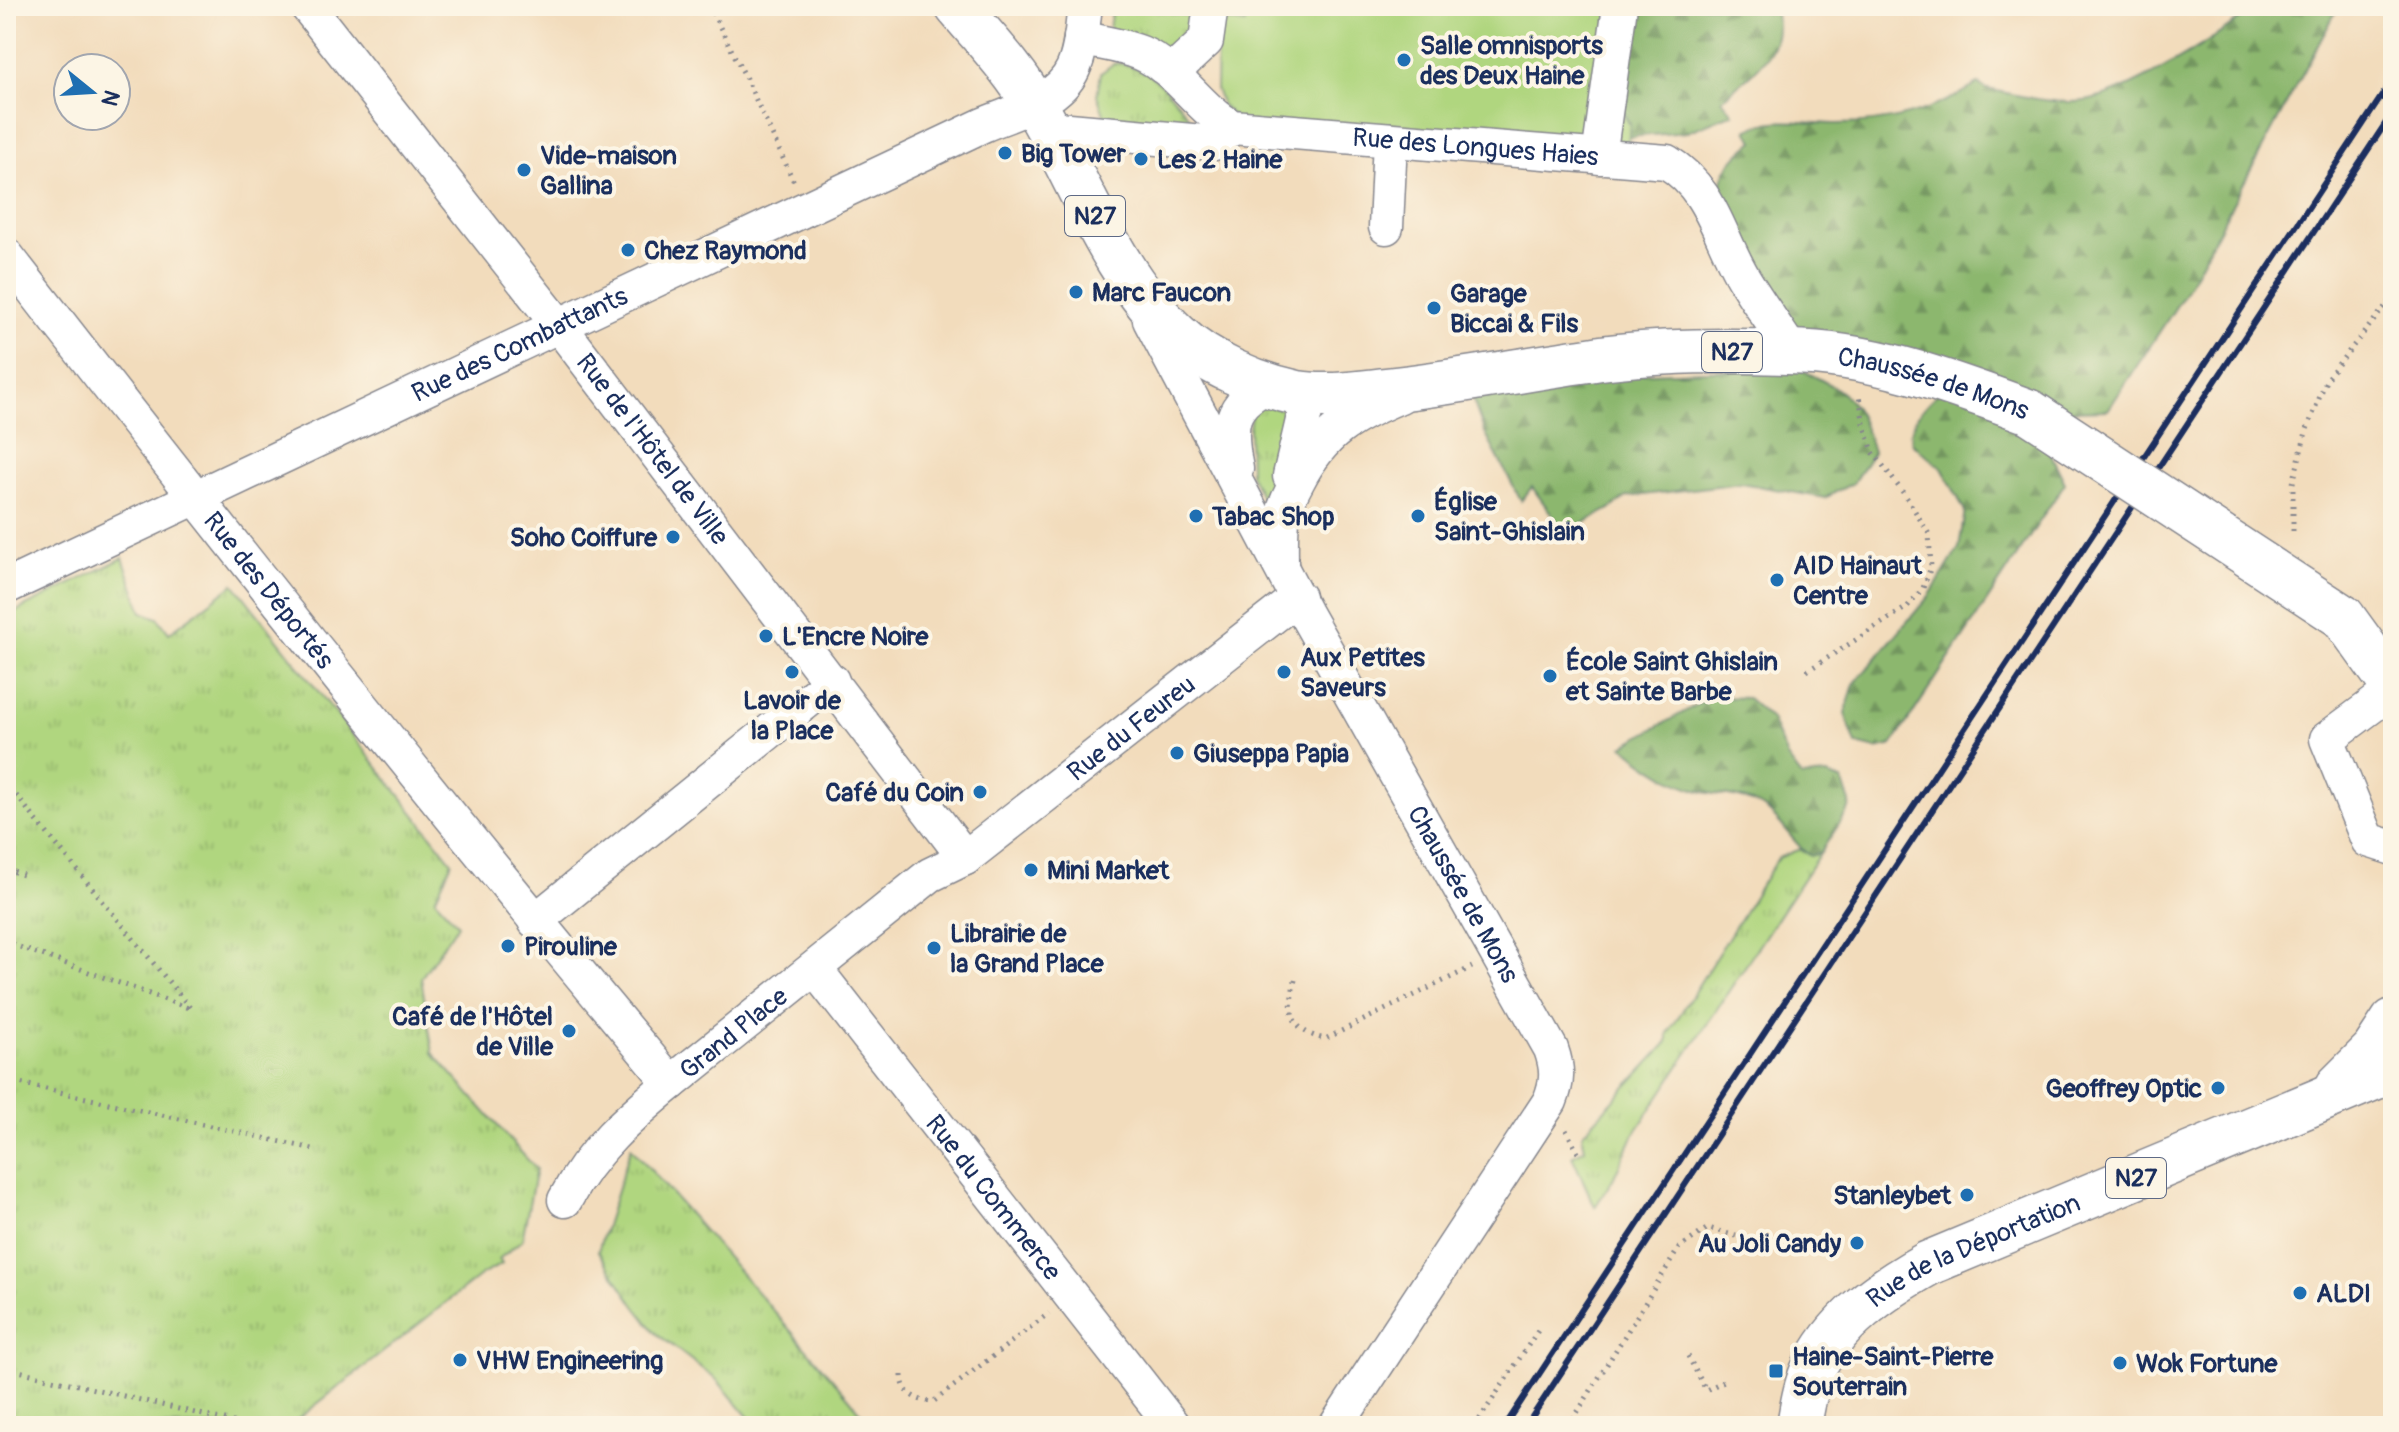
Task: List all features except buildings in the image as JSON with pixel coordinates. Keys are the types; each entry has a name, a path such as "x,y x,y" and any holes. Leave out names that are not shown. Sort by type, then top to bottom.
{"main road":[{"name":"Chaussée de Mons","path":"957,6 996,52 1041,116 1121,266 1146,302 1179,337 1220,365 1285,389 1345,394 1428,385 1611,357 1669,353 1792,352 1871,362 1929,375 2030,412 2343,617 2393,688"},
{"name":"Rue de la Déportation","path":"1799,1426 1812,1371 1827,1346 1873,1298 1901,1279 1929,1263 2325,1099 2388,1045"}],"street":[{"name":"Rue de l'Hôtel de Ville","path":"307,6 560,327 965,858"},
{"path":"1162,66 1177,68 1206,41 1211,6"},
{"path":"1599,157 1620,6"},
{"path":"1080,38 1143,53 1162,66 1216,118 1232,127 1214,143 1041,116 1080,38"},
{"name":"Rue des Combattants","path":"6,587 983,125 1041,116"},
{"name":"Rue des Longues Haies","path":"1232,127 1667,162 1686,173 1710,207 1743,277 1792,352"},
{"path":"1386,227 1390,140"},
{"name":"Rue des Déportés","path":"6,255 195,498 535,921"},
{"name":"Chaussée de Mons","path":"1121,266 1298,597 1551,1049 1556,1064 1557,1081 1550,1101 1336,1426"},
{"name":"Chaussée de Mons","path":"1283,516 1300,476 1323,441 1363,412 1428,385"},
{"path":"1239,485 1231,440 1233,419 1240,403 1254,392 1285,389"},
{"name":"Chaussée de Mons","path":"1281,564 1283,516 1291,466 1305,412 1285,389"},
{"name":"Rue du Feureu","path":"965,858 1298,597"},
{"path":"535,921 832,681"},
{"path":"2393,688 2327,739 2368,840 2393,848"},
{"name":"Grand Place","path":"535,921 671,1083 930,875 965,858"},
{"name":"Rue du Commerce","path":"815,969 1173,1426"},
{"path":"565,1200 574,1182 616,1129 671,1083"}],"path":[{"path":"709,6 806,209"},
{"path":"2293,531 2293,483 2306,432 2327,378 2393,297"},
{"path":"1807,671 1907,607 1923,588 1931,567 1929,534 1873,452 1863,420 1860,387 1871,362"},
{"path":"6,783 191,1009 6,942"},
{"path":"6,869 26,876"},
{"path":"1295,980 1291,1012 1300,1028 1310,1036 1325,1039 1498,954"},
{"path":"6,1080 313,1149"},
{"path":"1564,1127 1578,1153"},
{"path":"1569,1426 1679,1248 1708,1228 1736,1236"},
{"path":"902,1375 902,1384 908,1394 925,1402 933,1402 1072,1296"},
{"path":"1475,1426 1541,1326"},
{"path":"1688,1356 1706,1390 1724,1381"},
{"path":"6,1368 250,1426"}],"green space":[{"path":"1112,6 1172,6 1171,13 1209,18 1177,68 1109,30"},
{"path":"1248,6 1635,6 1619,107 1630,125 1626,159 1246,128 1222,106 1216,89 1217,45 1209,18 1245,24"},
{"path":"1635,6 1774,6 1777,22 1772,49 1756,70 1722,99 1733,113 1687,132 1629,137 1630,124 1619,107"},
{"path":"2256,6 2339,6 2183,296 2108,410 2030,412 2065,483 1892,745 1876,749 1856,744 1845,714 1854,684 1930,595 1959,548 1965,511 1942,468 1912,444 1911,435 1922,410 1950,382 1792,352 1720,204 1721,184 1728,168 1754,141 1747,130 1758,125 1792,121 1838,124 1876,122 1928,109 1978,84 1987,89 2048,101 2072,102 2102,97 2174,62"},
{"path":"1114,63 1128,65 1152,77 1198,129 1109,128 1097,95 1101,73"},
{"path":"1798,368 1839,391 1861,419 1873,452 1853,483 1825,498 1741,483 1627,497 1565,533 1532,487 1521,501 1485,433 1465,379"},
{"path":"1258,404 1281,409 1286,424 1268,511 1250,474 1249,429 1251,414"},
{"path":"123,558 142,612 158,618 169,633 234,584 452,862 435,899 458,924 421,978 433,1053 536,1169 522,1240 499,1259 502,1264 481,1275 289,1426 9,1426 6,1421 6,616"},
{"path":"1711,697 1747,698 1771,719 1787,757 1802,777 1828,775 1842,781 1850,802 1849,809 1820,853 1810,856 1774,816 1760,806 1677,782 1623,746"},
{"path":"1800,849 1810,856 1820,853 1633,1136 1613,1179 1595,1207 1572,1156 1585,1149 1582,1134 1668,1042 1668,1033 1778,858"},
{"path":"631,1147 872,1426 756,1426 718,1381 656,1333 598,1251"}],"railway":[{"path":"1505,1426 2393,79"},
{"path":"1526,1426 2393,112"}],"place":[{"name":"Salle omnisports des Deux Haine","path":"1404,60"},
{"name":"Big Tower","path":"1005,153"},
{"name":"Les 2 Haine","path":"1141,159"},
{"name":"Vide-maison Gallina","path":"524,170"},
{"name":"Chez Raymond","path":"628,250"},
{"name":"Marc Faucon","path":"1076,292"},
{"name":"Garage Biccai & Fils","path":"1434,308"},
{"name":"Tabac Shop","path":"1196,516"},
{"name":"Église Saint-Ghislain","path":"1418,516"},
{"name":"Soho Coiffure","path":"673,537"},
{"name":"AID Hainaut Centre","path":"1777,580"},
{"name":"L'Encre Noire","path":"766,636"},
{"name":"Lavoir de la Place","path":"792,672"},
{"name":"Aux Petites Saveurs","path":"1284,672"},
{"name":"École Saint Ghislain et Sainte Barbe","path":"1550,676"},
{"name":"Giuseppa Papia","path":"1177,753"},
{"name":"Café du Coin","path":"980,792"},
{"name":"Mini Market","path":"1031,870"},
{"name":"Pirouline","path":"508,946"},
{"name":"Librairie de la Grand Place","path":"934,948"},
{"name":"Café de l'Hôtel de Ville","path":"569,1031"},
{"name":"Geoffrey Optic","path":"2218,1088"},
{"name":"Stanleybet","path":"1967,1195"},
{"name":"Au Joli Candy","path":"1857,1243"},
{"name":"ALDI","path":"2300,1293"},
{"name":"VHW Engineering","path":"460,1360"},
{"name":"Wok Fortune","path":"2120,1363"},
{"name":"Haine-Saint-Pierre Souterrain","path":"1776,1371"}]}
